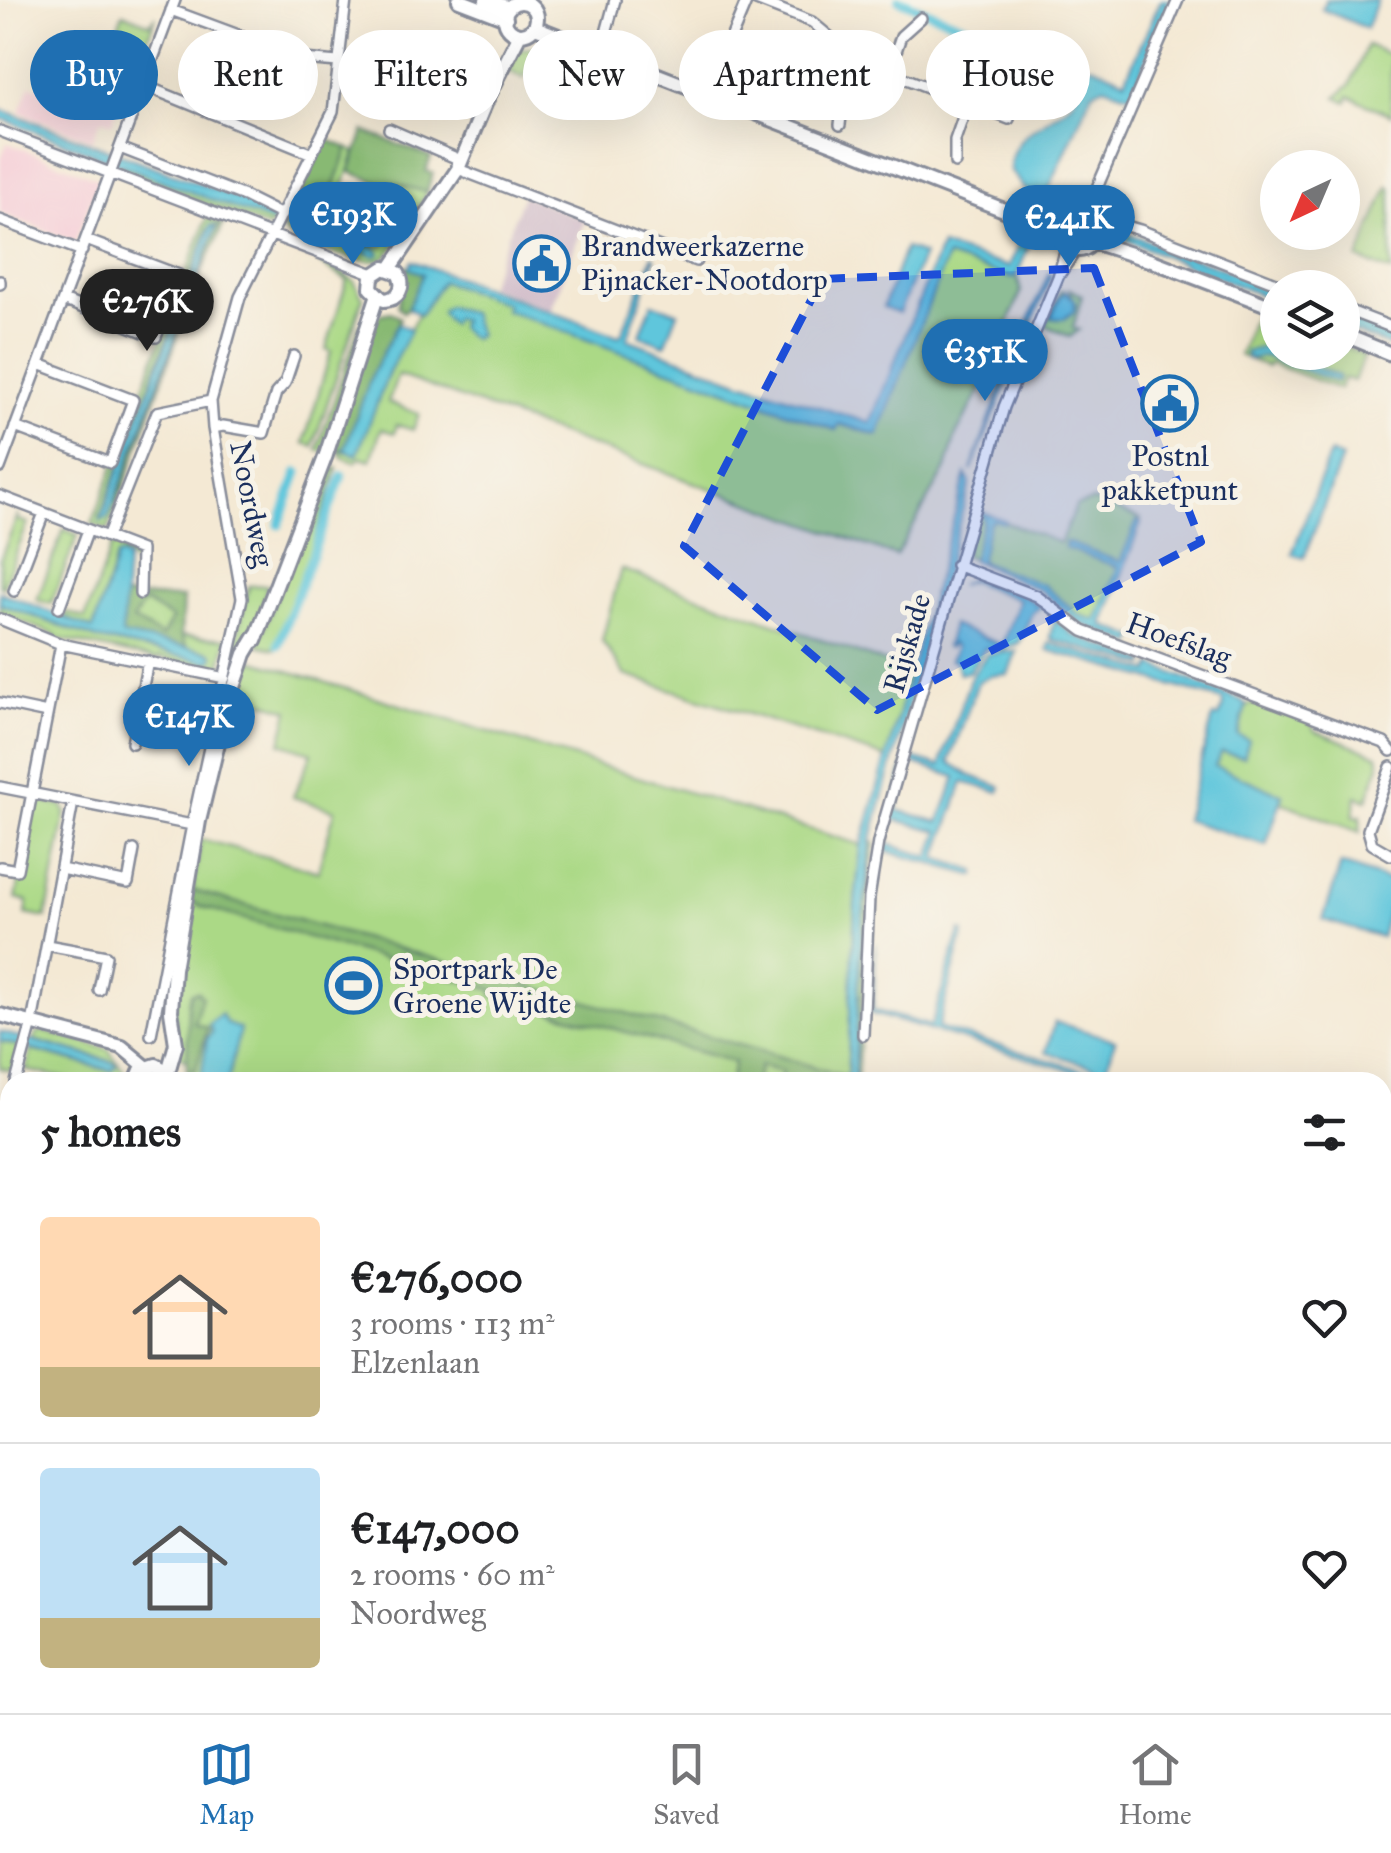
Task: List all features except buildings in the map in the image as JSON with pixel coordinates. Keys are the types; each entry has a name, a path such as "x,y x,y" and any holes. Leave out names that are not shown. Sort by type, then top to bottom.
{"main road":[{"path":"459,0 512,23 536,23 997,208 1080,233 1260,302"},
{"path":"486,0 512,23"},
{"path":"503,63 512,23 528,2"},
{"path":"528,2 536,23"},
{"path":"168,1072 176,1044 171,1002 188,876 216,747 245,654 257,634 319,472 380,298 372,277 394,271 457,164 477,120"},
{"path":"380,298 392,299 400,292 402,281 394,271"},
{"path":"1360,341 1391,354"},
{"path":"0,1015 31,1028 108,1044 137,1072"}],"street":[{"name":"Noordweg","path":"342,30 346,0"},
{"path":"607,30 615,0"},
{"path":"734,30 748,0"},
{"path":"756,0 812,22 821,30"},
{"name":"Rijskade","path":"863,1036 872,870 1004,407 1178,0"},
{"path":"158,45 173,5 303,59 338,62"},
{"path":"906,32 922,18"},
{"name":"Noordweg","path":"152,1036 242,589 212,428 211,401 240,296 333,112 338,62"},
{"path":"158,91 312,154"},
{"path":"0,468 130,120"},
{"path":"840,125 841,120"},
{"path":"955,162 955,140 962,120"},
{"path":"389,129 457,164 696,261"},
{"path":"0,131 244,196 334,259 372,277"},
{"path":"116,159 278,223"},
{"path":"0,220 180,276 156,337 63,300"},
{"path":"1080,233 1109,221 1260,277"},
{"path":"1360,315 1391,327"},
{"path":"212,428 223,426 264,433 276,393 285,384 294,356"},
{"path":"15,427 110,463 133,400 38,364"},
{"path":"107,537 157,412 211,401"},
{"path":"0,496 141,550 140,594"},
{"path":"14,591 44,513"},
{"path":"59,608 88,530"},
{"name":"Hoefslag","path":"956,565 1037,596 1083,631 1384,743 1391,751"},
{"path":"0,619 61,644 225,678"},
{"path":"0,868 17,870 61,644"},
{"path":"132,743 148,661"},
{"path":"0,703 47,713"},
{"path":"1391,766 1368,830 1372,844 1391,855"},
{"path":"0,787 192,825"},
{"path":"19,1072 31,1028 73,802"},
{"path":"60,869 128,883 134,850"},
{"path":"46,945 106,956 99,990"}],"highlighted area":[{"path":"1094,268 1201,542 877,710 684,546 822,279"}],"shaded area":[{"path":"30,85 30,116 20,112"},
{"path":"41,120 101,120 92,140"},
{"path":"7,143 99,179 75,242 0,213 0,160"},
{"path":"523,195 585,220 551,310 488,286"}],"green space":[{"path":"123,13 150,24 156,16 151,30 117,30"},
{"path":"1367,45 1391,55 1391,115 1349,96 1347,102 1336,97 1350,85"},
{"path":"523,49 523,78 508,71 518,50"},
{"path":"364,131 431,157 426,171 433,173 427,192 385,185 350,172"},
{"path":"326,139 348,148 330,200 299,194"},
{"path":"348,148 355,152 344,186 359,193 359,202 329,207 299,196 330,200"},
{"path":"121,163 274,222 268,228 123,173"},
{"path":"398,185 427,192 400,239 382,259 347,257 282,231 283,228 378,256 376,248 286,220 297,202 326,211 360,209 370,217 370,222 378,225 371,241 382,247 398,200 394,197"},
{"path":"1388,187 1391,188 1391,272 1358,259"},
{"path":"207,218 221,222 208,229 100,517 107,519 114,501 118,503 108,530 92,524"},
{"path":"224,223 198,280 118,503 114,501 214,232"},
{"path":"947,257 1004,276 1017,275 1021,292 983,386 956,435 946,469 896,556 398,375 388,402 419,414 413,430 397,425 394,433 381,429 371,460 361,457 355,462 343,458 337,449 357,455 403,342 441,281 508,304 506,310 835,430 838,424 877,435"},
{"path":"320,258 354,281 363,298 313,446 304,443 347,280 318,262"},
{"path":"405,266 424,274 403,312 398,307"},
{"path":"1069,289 1082,295 1073,328 1079,330 1070,337 1045,325 1061,290 1066,292 1052,318 1059,319 1076,305"},
{"path":"1256,310 1260,312 1260,364 1239,355"},
{"path":"391,312 400,318 398,324 373,372 344,450 337,449 333,444 367,341 380,314"},
{"path":"360,325 363,326 323,452 317,450"},
{"path":"1289,370 1358,370 1354,381 1344,378 1339,389"},
{"path":"337,468 275,649 258,645 324,471"},
{"path":"1093,501 1141,519 1099,626 1077,619 1042,589 964,555 977,511 1060,543 1076,506"},
{"path":"18,515 19,520 28,523 3,587 0,560"},
{"path":"64,529 78,535 51,604 37,600"},
{"path":"112,545 137,555 137,567 126,553 116,557 93,630 64,617 66,612 85,618"},
{"path":"621,569 913,672 890,759 625,675 602,641"},
{"path":"268,585 245,646 236,642 249,586"},
{"path":"124,596 183,598 181,636 187,648 121,635","holes":["144,602 172,619 162,637 133,620"]},
{"path":"144,602 173,619 162,637 133,620"},
{"path":"0,604 100,640 208,662 206,651 187,648 181,636 227,639 219,673 55,638 56,635 0,613"},
{"path":"252,660 862,845 848,1072 187,1072 187,1061 178,1055 174,1002 201,839 318,871 335,810 293,797 312,753 281,743 289,710 238,694"},
{"path":"1255,703 1311,722 1314,730 1378,755 1380,765 1367,800 1357,796 1353,817 1361,816 1360,832 1280,802 1283,796 1215,766 1221,751 1243,757 1238,736 1246,706"},
{"path":"38,801 63,806 66,812 46,918 26,914 28,901 16,899 34,805"},
{"path":"871,841 875,844 858,1072 854,1072 862,922"},
{"path":"192,890 831,1072 782,1072 760,1066 758,1072 732,1072 734,1062 492,995 493,990 199,906 190,900"},
{"path":"197,991 202,996 194,1023 208,1028 195,1071 187,1069 188,1002 191,993"},
{"path":"42,1031 108,1049 124,1072 26,1070 31,1050 111,1071 113,1062 34,1040"},
{"path":"0,1041 20,1047 12,1071 0,1068"}],"water":[{"path":"1161,0 1170,0 1131,95 1104,86 1090,97 1090,66 1125,80"},
{"path":"1326,0 1378,0 1366,28 1322,9"},
{"path":"0,109 240,199 288,223 295,221 376,248 380,254 375,256 328,241 187,190 0,118"},
{"path":"1046,120 1080,120 1046,196 1028,194 1010,170 1014,152"},
{"path":"211,225 216,227 114,501 107,519 100,521"},
{"path":"1126,233 1260,283 1260,295 1124,239"},
{"path":"1023,234 1032,238 1017,275 1012,278 947,257 878,435 839,424 836,430 505,310 507,304 442,281 420,315 408,308 423,274 409,268 412,261 618,336 653,256 627,339 739,381 870,423 941,246 1009,267"},
{"path":"905,248 923,255 899,313 883,307"},
{"path":"1049,273 1051,276 971,471 1007,371"},
{"path":"1066,292 1075,300 1074,311 1064,319 1051,318 1060,297"},
{"path":"652,303 678,312 665,345 640,335"},
{"path":"448,306 471,313 478,335 473,339 459,328 461,320 455,318 451,324 441,313"},
{"path":"1360,322 1391,334 1391,347 1360,335"},
{"path":"398,324 411,329 389,372 357,455 344,450 373,372"},
{"path":"1260,348 1260,357 1248,359 1245,352"},
{"path":"1303,370 1323,370 1339,376 1337,382"},
{"path":"1330,453 1342,458 1304,558 1292,554"},
{"path":"966,475 970,483 871,841 862,922 854,1072 847,1072 861,847"},
{"path":"979,511 1005,520 989,524 980,561 1044,585 1079,615 1096,620 1118,567 1065,548 1066,542 1120,562 1137,521 1141,523 1103,625 1135,637 1133,644 1079,623 1042,591 972,560 984,519"},
{"path":"120,555 127,559 122,635 206,651 213,654 213,659 208,662 100,640 0,604 0,592 93,629"},
{"path":"971,578 1023,595 1040,607 1032,613 1019,643 1003,649 985,648 969,672 959,674 956,661 950,660 956,647 951,643 946,647 952,625 1002,645 1019,600 971,581 959,585"},
{"path":"1054,619 1073,635 1146,662 1145,666 1053,640 1050,637"},
{"path":"1049,643 1150,672 1153,665 1243,701 1246,706 1238,735 1249,740 1244,757 1222,752 1215,766 1283,795 1266,845 1185,820 1213,717 1219,717 1223,700 1047,650"},
{"path":"1017,651 1008,674 978,682 949,762 971,776 1001,787 999,792 963,782 937,858 976,871 975,876 882,850 885,836 889,837 888,844 930,857 939,831 896,820 888,828 906,756 940,766 971,677 987,654","holes":["909,762 956,777 939,822 897,810"]},
{"path":"1341,864 1391,881 1391,902 1381,937 1323,920"},
{"path":"960,931 964,932 938,1028 1090,1072 1075,1072 870,1013 876,943 873,1010 931,1026"},
{"path":"221,1014 227,1024 240,1029 230,1072 202,1072 207,1039 212,1032 209,1024"},
{"path":"1055,1022 1115,1040 1106,1071 1046,1052"},
{"path":"0,1032 117,1065 112,1071 0,1041"}],"waterway":[{"path":"899,0 975,30"},
{"path":"279,525 298,472"},
{"path":"278,645 342,476"}],"place":[{"name":"Brandweerkazerne Pijnacker-Nootdorp","path":"542,263"},
{"name":"Postnl pakketpunt","path":"1170,403"},
{"name":"Sportpark De Groene Wijdte","path":"354,986"}]}
